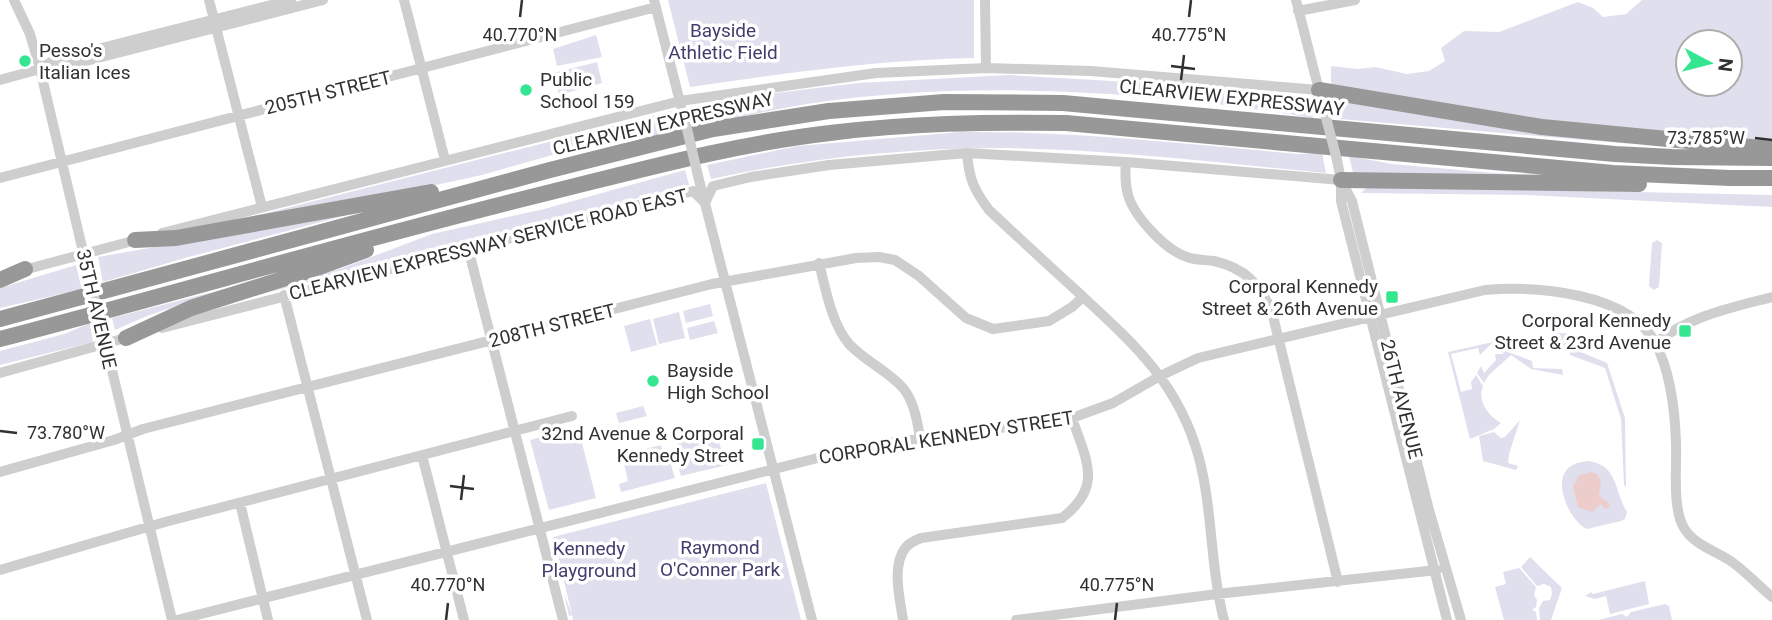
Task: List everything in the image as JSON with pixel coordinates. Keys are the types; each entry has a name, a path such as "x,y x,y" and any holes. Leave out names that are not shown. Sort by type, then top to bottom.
{"highway":[{"path":"1319,90 1542,127 1772,149"},
{"name":"CLEARVIEW EXPRESSWAY","path":"0,319 550,170 713,130 771,119 888,106 991,101 1122,106 1615,154 1772,159"},
{"name":"CLEARVIEW EXPRESSWAY","path":"0,340 481,209 716,152 773,141 889,127 995,122 1102,126 1613,173 1772,178"},
{"path":"135,240 176,238 550,170"},
{"path":"1341,180 1772,185"},
{"path":"126,338 191,308 314,269 481,209"},
{"path":"0,278 25,269"}],"street":[{"name":"35TH AVENUE","path":"14,0 30,34 40,69 174,620"},
{"path":"209,0 262,207"},
{"path":"0,80 40,69 55,69 290,0"},
{"path":"215,24 323,0"},
{"path":"404,0 445,160"},
{"path":"985,0 986,68"},
{"path":"1297,6 1355,0"},
{"path":"655,4 812,620"},
{"name":"205TH STREET","path":"0,178 422,69 655,4"},
{"name":"26TH AVENUE","path":"1297,6 1337,160 1341,201 1461,620"},
{"name":"CLEARVIEW EXPRESSWAY","path":"25,269 445,160 681,107 876,73 986,68 1091,71 1319,90"},
{"path":"967,153 968,170 974,190 989,210 1121,330 1160,376 1187,424 1199,457 1208,503 1217,594 1224,620"},
{"name":"CLEARVIEW EXPRESSWAY SERVICE ROAD EAST","path":"105,343 693,191 705,203 713,186 829,165 967,153 1126,162 1341,180"},
{"path":"1126,162 1128,196 1144,222 1164,244 1184,257 1226,264 1240,270 1262,289 1272,312 1338,582"},
{"path":"468,248 563,620"},
{"name":"208TH STREET","path":"0,472 127,435 491,340 725,282 819,263 879,257 895,260 919,276 966,318 993,329 1049,321 1083,297"},
{"path":"819,263 838,327 857,351 904,389 917,421 920,439"},
{"name":"CORPORAL KENNEDY STREET","path":"174,620 860,447 1072,418 1113,403 1198,358 1485,290 1506,288 1558,292 1587,298 1616,309 1636,322 1655,343"},
{"path":"284,295 367,620"},
{"path":"1772,297 1695,318 1655,343 1666,374 1676,419 1678,512 1684,527 1692,538 1732,562 1772,597"},
{"name":"26TH AVENUE","path":"1376,316 1433,572 1447,620"},
{"path":"0,373 105,343"},
{"path":"0,570 331,478 572,416"},
{"path":"903,620 898,573 900,558 907,546 921,538 1062,518 1077,507 1084,497 1089,481 1087,462 1072,418"},
{"path":"422,454 464,620"},
{"path":"240,503 268,620"},
{"path":"1016,620 1217,594 1433,572 1445,568"}],"green space":[{"name":"Bayside Athletic Field","path":"668,0 974,0 974,58 867,64 690,87"},
{"path":"1642,0 1772,0 1772,145 1562,126 1334,91 1331,82 1331,66 1358,69 1375,67 1407,74 1429,71 1445,61 1441,48 1464,31 1499,32 1578,2 1593,8 1603,17 1626,14"},
{"path":"596,35 602,57 557,66 553,49"},
{"path":"597,62 602,83 559,95 553,73"},
{"path":"1009,75 1147,83 1308,99 1313,118 1125,95 996,90 869,96 793,106 697,126 693,108 776,93 858,83"},
{"path":"1335,100 1632,144 1340,119"},
{"path":"671,111 676,132 563,152 482,175 408,191 239,220"},
{"path":"960,132 1088,136 1299,154 1322,153 1326,173 1124,154 1002,148 856,156 783,165 711,179 707,165 798,146"},
{"path":"1349,156 1392,164 1585,181 1354,177"},
{"path":"685,170 689,185 230,302 229,300 340,269 432,234 544,209"},
{"path":"1368,186 1772,195 1772,207 1526,195 1361,193"},
{"path":"366,210 185,258 103,282 98,257"},
{"path":"1657,240 1662,243 1659,287 1654,290 1649,286 1652,243"},
{"path":"76,265 82,289 0,308 0,288"},
{"path":"232,287 147,316 115,330 112,318"},
{"path":"710,304 713,316 686,323 683,311"},
{"path":"679,312 685,338 659,344 653,319"},
{"path":"650,319 657,345 631,352 624,326"},
{"path":"714,321 718,333 690,340 687,328"},
{"path":"90,323 93,342 0,365 0,351 64,334"},
{"path":"1557,333 1568,333 1566,346 1607,363 1625,418 1626,487 1621,419 1605,368 1570,355 1570,348 1529,345 1528,351 1502,341 1557,344"},
{"path":"1493,342 1480,355 1478,348 1451,354 1461,392 1472,389 1471,382 1476,375 1483,386 1481,397 1485,408 1501,423 1494,429 1470,439 1448,352"},
{"path":"1500,349 1532,361 1533,368 1562,369 1563,375 1531,369 1511,355 1484,383 1477,373 1481,366 1484,373 1496,360 1495,354 1504,354"},
{"path":"643,406 647,416 619,423 616,413"},
{"path":"1520,420 1508,463 1518,466 1516,470 1483,461 1479,436 1494,432 1501,438 1505,437"},
{"path":"578,427 596,498 549,510 530,440"},
{"path":"716,431 723,456 733,455 735,463 681,476 675,456 677,440"},
{"path":"661,445 663,453 669,458 675,478 621,492 619,484 628,481 622,455"},
{"path":"1587,461 1604,467 1614,479 1627,512 1625,519 1587,529 1574,518 1565,500 1562,480 1571,466"},
{"name":"Raymond O'Conner Park","path":"766,483 801,620 573,620 572,615 569,616 564,594 572,614 553,537"},
{"path":"1530,557 1562,588 1551,620 1540,620 1539,608 1543,601 1550,600 1551,587 1544,584 1537,586 1521,567"},
{"path":"1519,568 1536,587 1536,607 1532,610 1536,612 1537,620 1504,620 1495,587 1506,584 1503,572"},
{"path":"1645,581 1649,604 1610,614 1606,596 1595,599 1585,596 1591,592 1593,594"},
{"path":"1665,604 1669,606 1672,620 1598,620 1622,614 1627,617 1631,612"}],"shaded area":[{"path":"1592,472 1597,474 1601,481 1599,496 1610,506 1605,509 1601,504 1592,512 1578,507 1573,487 1579,475"}],"place":[{"name":"Pesso's Italian Ices","path":"25,61"},
{"name":"Public School 159","path":"526,90"},
{"name":"Corporal Kennedy Street & 26th Avenue","path":"1392,297"},
{"name":"Corporal Kennedy Street & 23rd Avenue","path":"1685,331"},
{"name":"Bayside High School","path":"653,381"},
{"name":"32nd Avenue & Corporal Kennedy Street","path":"758,444"}],"park label":[{"name":"Kennedy Playground","path":"589,559"}]}
